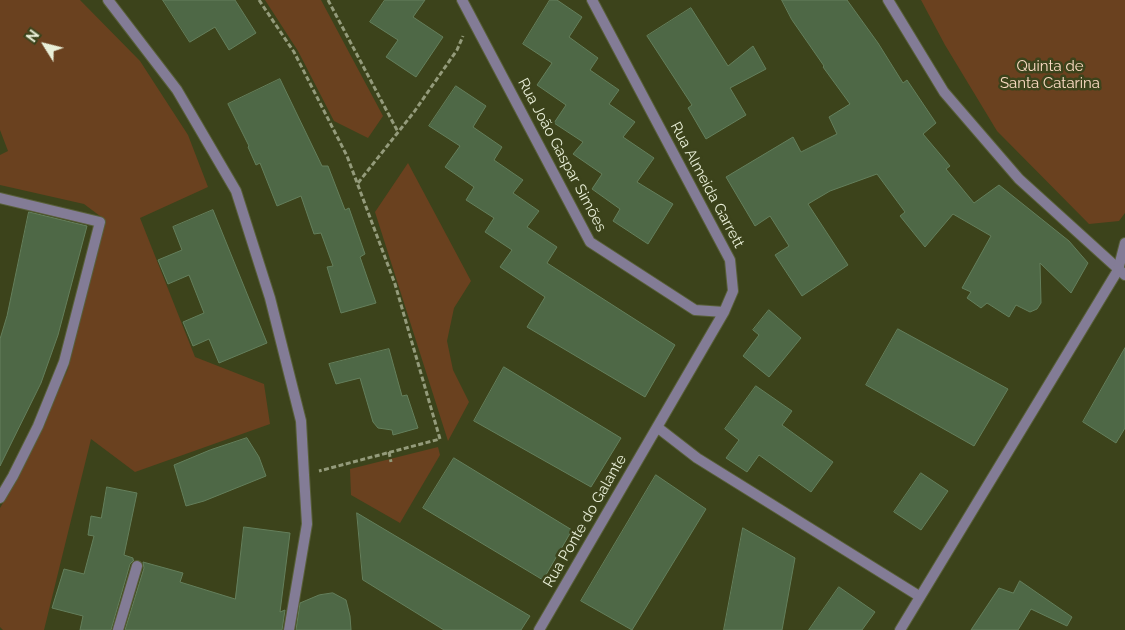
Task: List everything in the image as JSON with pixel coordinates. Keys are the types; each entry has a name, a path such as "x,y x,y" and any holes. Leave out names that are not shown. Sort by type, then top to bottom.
{"street":[{"path":"108,0 177,90 236,191 270,298 301,421 307,524 289,630"},
{"name":"Rua João Gaspar Simões","path":"462,0 590,242 695,310 724,312"},
{"name":"Rua Almeida Garrett","path":"592,0 730,260 733,291 724,312 657,427"},
{"path":"888,0 944,92 1019,179 1123,271"},
{"path":"0,198 100,222 64,362 38,426 0,498"},
{"path":"900,630 1123,271 1125,243"},
{"path":"657,427 697,458 920,596"},
{"name":"Rua Ponte do Galante","path":"539,630 657,427"},
{"path":"118,630 137,566"}],"path":[{"path":"259,0 294,52 347,156 395,284 440,439 304,475"},
{"path":"328,0 398,132"},
{"path":"357,183 414,112 457,50"},
{"path":"389,452 391,462"}],"green space":[{"path":"0,0 80,0 140,61 188,135 208,187 140,218 195,357 264,384 270,424 135,472 91,439 44,630 3,630 0,627 0,508 17,480 68,369 104,219 84,204 0,185 0,155 8,151 0,130"},
{"path":"265,0 321,0 383,116 368,138 334,121 298,51"},
{"name":"Quinta de Santa Catarina","path":"921,0 1125,0 1125,213 1119,221 1089,224 997,131 945,45"},
{"path":"408,163 471,281 454,308 447,341 453,370 469,402 448,441 375,212"},
{"path":"438,447 440,455 400,523 351,495 350,469"}],"building":[{"path":"163,0 235,0 256,33 229,50 215,27 190,42"},
{"path":"385,0 425,0 413,17 443,37 416,77 386,57 398,40 370,22"},
{"path":"550,0 557,0 582,17 569,37 598,58 590,70 619,90 609,104 635,122 623,137 654,158 637,182 673,204 648,244 613,221 620,209 592,189 602,174 573,154 583,142 554,123 566,105 537,85 552,63 523,44"},
{"path":"782,0 847,0 878,43 903,83 907,80 936,123 923,134 950,166 946,169 974,203 999,185 1069,241 1088,263 1071,293 1040,263 1041,303 1037,309 1030,312 1016,305 1009,317 987,303 981,308 967,298 971,292 962,288 991,236 953,214 925,247 900,216 905,212 877,174 830,191 808,204 848,265 802,296 775,255 789,246 770,216 755,226 726,177 793,137 801,152 837,134 829,117 850,104 792,20"},
{"path":"691,8 728,66 753,46 766,69 730,88 746,115 706,139 688,108 692,105 647,36"},
{"path":"280,79 322,166 328,166 345,210 349,208 365,254 360,257 376,303 341,313 327,267 333,266 321,233 314,234 301,196 277,206 260,163 256,165 249,146 228,104"},
{"path":"456,86 486,106 473,127 502,147 494,160 523,180 513,193 539,211 527,227 557,247 547,263 675,345 645,397 527,327 545,297 500,267 512,250 485,232 494,218 466,200 474,187 445,167 460,146 429,126"},
{"path":"213,210 267,343 219,363 209,339 193,346 183,322 204,313 189,275 168,284 158,260 182,250 173,227"},
{"path":"29,212 87,226 58,335 41,383 0,466 0,339 7,316"},
{"path":"769,310 801,338 769,377 743,356 759,335 753,330"},
{"path":"898,329 1008,389 974,446 866,385"},
{"path":"1125,348 1125,428 1116,443 1083,422"},
{"path":"389,349 402,396 407,395 418,428 393,435 392,430 378,428 373,422 360,378 336,384 329,364"},
{"path":"504,367 621,438 591,487 474,421"},
{"path":"756,386 792,411 782,425 833,462 811,492 759,455 747,472 726,458 739,440 725,429"},
{"path":"247,438 259,457 266,476 204,501 186,506 174,465 210,450"},
{"path":"454,458 572,530 543,580 423,508"},
{"path":"921,473 948,491 921,530 894,512"},
{"path":"656,475 706,509 632,630 581,601"},
{"path":"107,487 137,493 124,555 134,560 130,564 111,630 80,630 83,616 52,608 64,569 84,574 94,536 88,535 91,516 101,518"},
{"path":"357,513 530,616 521,630 444,630 363,580"},
{"path":"244,527 290,533 280,612 285,610 282,630 125,630 144,568 143,562 183,573 180,582 235,599"},
{"path":"743,528 795,558 782,630 724,630"},
{"path":"1020,581 1072,617 1067,626 1031,609 1018,630 971,630 999,588 1013,593"},
{"path":"839,587 875,612 862,630 809,630"},
{"path":"333,593 346,600 351,630 296,630 300,603 319,595"}]}
